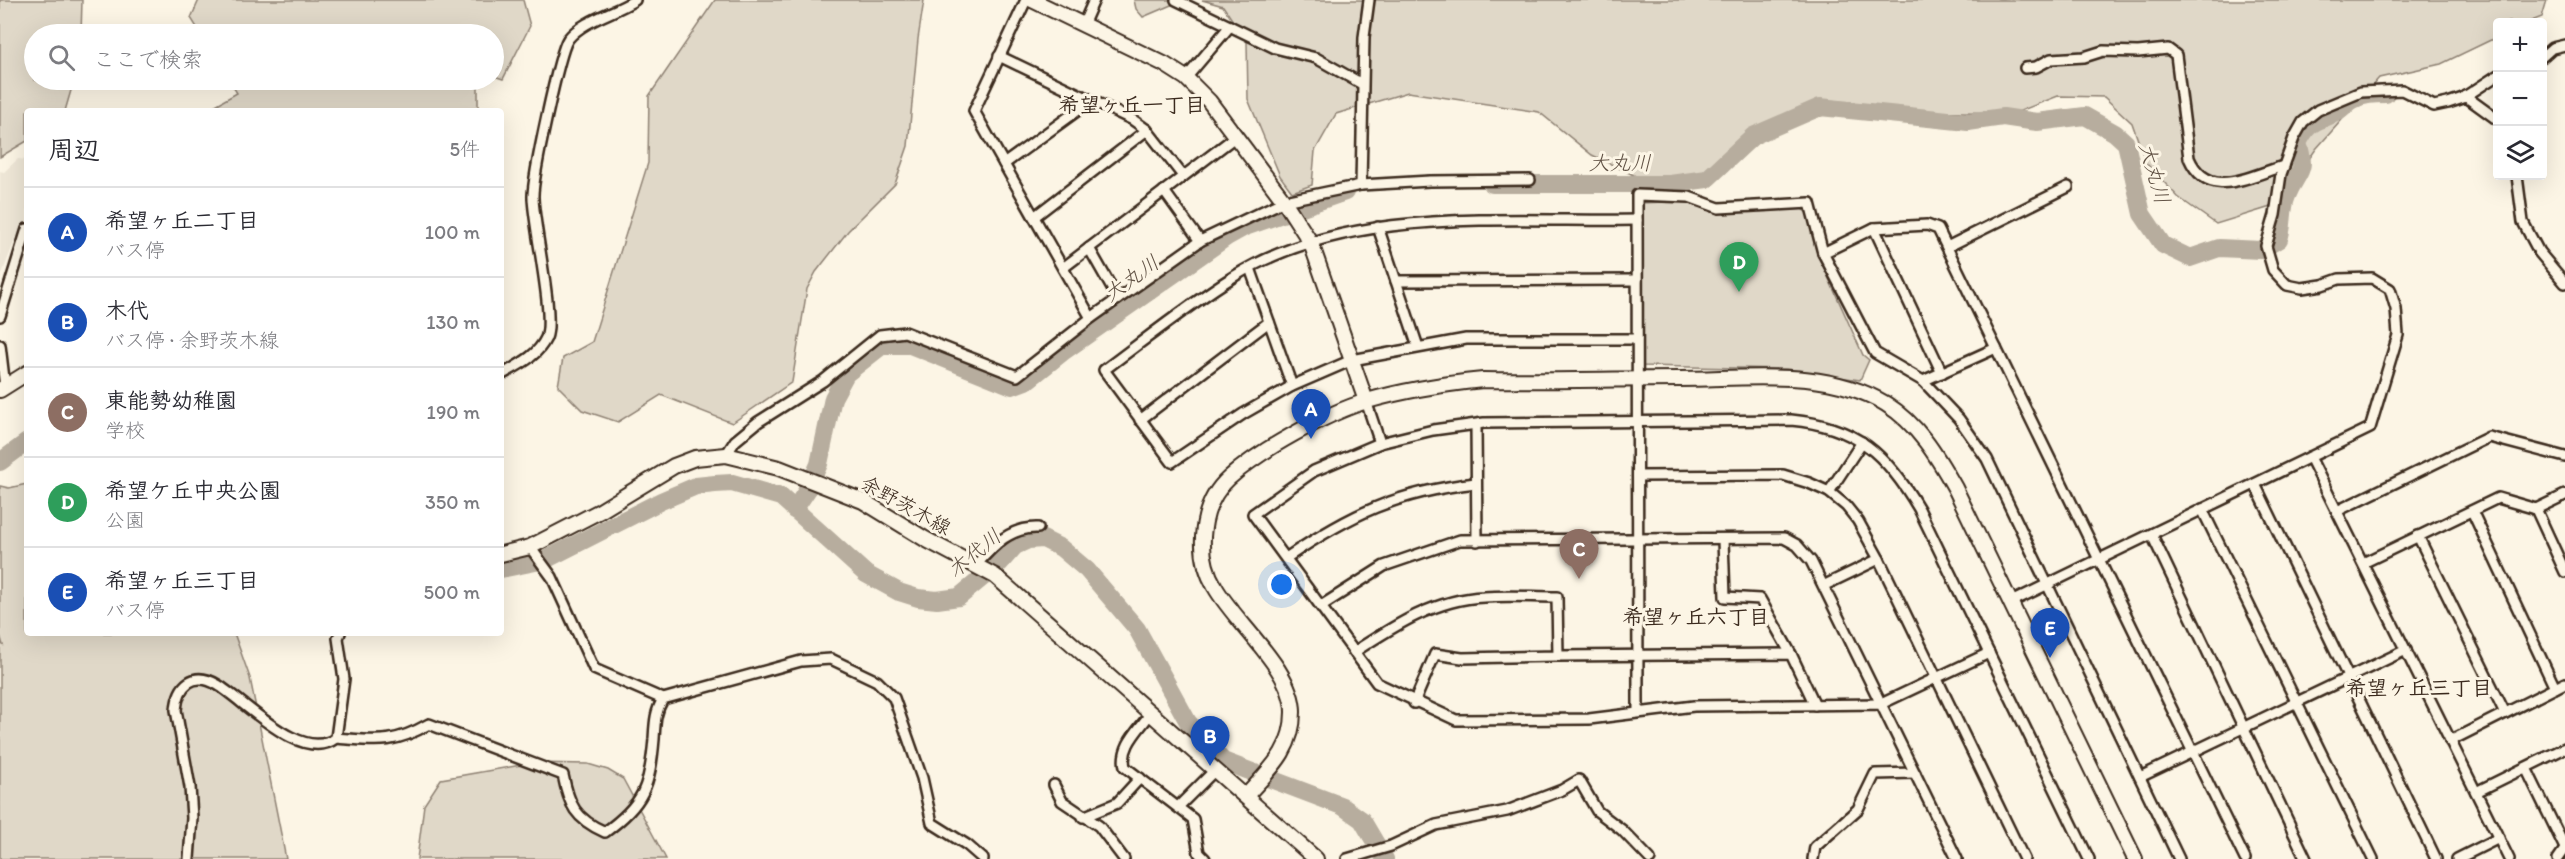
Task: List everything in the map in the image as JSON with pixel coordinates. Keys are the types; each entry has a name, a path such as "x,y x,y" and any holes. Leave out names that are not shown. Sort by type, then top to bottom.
{"street":[{"path":"504,373 537,354 547,337 547,306 533,196 557,71 567,40 578,29 635,0"},
{"path":"1026,0 974,111 1091,318"},
{"path":"1032,0 1164,63 1186,78 1209,101 1288,207 1311,243 1380,443"},
{"path":"1083,25 1094,0"},
{"path":"1176,0 1275,48 1316,58 1362,84"},
{"path":"1361,185 1362,84 1369,0"},
{"path":"1186,78 1230,26"},
{"path":"2547,52 2552,48 2565,45"},
{"path":"2025,68 2036,67 2051,59 2084,57 2103,51 2168,50 2176,55 2188,158 2194,170 2213,182 2226,183 2284,166"},
{"path":"999,56 1092,100 1147,130 1183,176"},
{"path":"2010,602 2370,428 2398,335 2396,309 2390,289 2372,278 2338,279 2322,285 2302,288 2287,285 2273,270 2267,250 2284,166 2294,138 2303,122 2318,110 2361,92 2402,90 2434,106 2465,96 2493,78"},
{"path":"2465,96 2493,116"},
{"path":"1004,164 1092,100"},
{"path":"1034,217 1147,130"},
{"path":"1063,268 1235,137"},
{"path":"726,455 735,441 758,422 823,381 880,335 905,332 1017,376 1091,318 1200,241 1288,207 1361,185 1430,181 1530,180"},
{"path":"2518,180 2523,222 2539,252 2565,284"},
{"path":"1947,247 2068,187"},
{"path":"1164,191 1200,241"},
{"path":"1638,711 1637,195 1689,197 1719,208 1810,203 1823,253 1875,353 1923,381 1959,420 1988,459 2179,859"},
{"path":"1637,220 1422,223 1349,232 1311,243 1233,276 1104,370 1172,462 1243,414 1292,386 1352,360 1466,339 1637,339"},
{"path":"1823,253 1874,228 1927,225 1938,229 2245,859"},
{"path":"1378,227 1418,347"},
{"path":"1874,228 1942,373"},
{"path":"0,316 24,239"},
{"path":"1089,248 1118,299"},
{"path":"1250,268 1292,386"},
{"path":"1396,281 1637,280"},
{"path":"1140,420 1269,322"},
{"path":"0,345 2,388 24,375"},
{"path":"1923,381 1996,348"},
{"path":"1248,794 1286,750 1293,711 1290,694 1275,668 1215,587 1206,567 1203,547 1205,520 1216,495 1228,478 1276,445 1366,401 1449,383 1483,380 1792,378 1855,389 1886,404 1902,416 1930,445 1955,488 2135,859"},
{"path":"1989,653 1881,704 1694,706 1638,711 1589,719 1456,720 1414,703 1377,683 1253,514 1314,471 1380,443 1433,430 1476,425 1800,421 1818,423 1862,441 1892,466 1907,487 1989,653 2089,859"},
{"path":"1476,425 1477,541"},
{"path":"2337,511 2488,437 2565,457"},
{"path":"1829,492 1862,441"},
{"name":"余野茨木線","path":"504,553 530,547 600,511 674,466 695,458 726,455 750,459 812,480 863,501 925,540 995,576 1150,714 1215,770 1248,794 1316,859"},
{"path":"2310,457 2509,859"},
{"path":"1638,476 1783,476 1829,492 1846,506 1858,521 1879,559 2024,859"},
{"path":"1286,558 1328,530 1397,498 1437,487 1476,483"},
{"path":"2255,484 2436,859"},
{"path":"2362,562 2498,498 2535,509 2565,495"},
{"path":"2202,509 2373,859"},
{"path":"2535,509 2565,572"},
{"path":"2472,511 2555,688"},
{"path":"979,566 1009,534 1017,530 1038,528"},
{"path":"2151,535 2306,859"},
{"path":"2418,536 2505,713"},
{"path":"1321,606 1384,566 1460,540 1784,538 1804,551 1825,585 1957,859"},
{"path":"1723,540 1725,597 1760,599 1791,654 1815,705"},
{"path":"530,547 552,577 594,669 663,699 801,661 831,659 877,681 894,698 922,778 932,823 967,844 983,859"},
{"path":"1825,585 1879,559"},
{"path":"1354,652 1415,615 1453,601 1483,597 1557,597 1558,656"},
{"path":"189,859 192,808 176,710 177,698 182,686 189,680 200,678 217,685 273,726 312,746 329,744 336,738 344,679 339,636"},
{"path":"2140,777 2406,650"},
{"path":"1414,703 1435,654 1462,658 1791,654"},
{"path":"2450,741 2565,682"},
{"path":"336,738 386,742 409,735 429,724 473,739 562,775 569,802 587,824 604,832 625,817 646,790 652,759 656,711 663,699"},
{"path":"1150,714 1125,749 1123,758 1125,767 1193,819 1198,853 1205,859"},
{"path":"2476,792 2565,748"},
{"path":"2526,768 2565,849 2558,859"},
{"path":"1178,807 1215,770"},
{"path":"1813,859 1815,847 1858,809 1875,774 1915,773"},
{"path":"1083,817 1117,803 1140,778"},
{"path":"1347,859 1391,846 1436,825 1507,811 1562,790 1579,780 1597,811 1622,830 1650,859"},
{"path":"1054,785 1062,801 1083,817 1100,826 1124,859"},
{"path":"2457,859 2499,838"}],"shaded area":[{"path":"0,0 82,0 81,24 24,24 24,90 71,90 66,108 24,108 24,143 0,157"},
{"path":"199,0 523,0 530,26 504,77 504,24 195,24 191,18"},
{"path":"715,0 924,0 908,146 895,184 848,231 816,272 807,289 792,382 732,423 661,395 618,422 582,410 558,386 563,358 592,342 648,163 649,96"},
{"path":"1134,0 1183,0 1143,17 1136,9"},
{"path":"1202,0 2547,0 2542,17 2539,18 2493,18 2493,39 2441,64 2379,78 2316,149 2277,205 2216,224 2178,197 2146,163 2132,123 2104,97 2058,96 2015,113 1903,111 1833,113 1787,124 1675,195 1592,155 1539,112 1408,92 1336,114 1315,151 1312,185 1292,192 1280,176 1248,99 1247,42 1223,6"},
{"path":"235,90 478,90 478,108 210,108 237,93"},
{"path":"18,159 24,160 24,239 16,237 0,279 0,171 4,172"},
{"path":"1688,201 1713,212 1802,209 1807,213 1816,250 1863,355 1869,360 1860,380 1786,369 1643,366 1640,203"},
{"path":"24,485 24,636 235,636 250,678 286,859 0,859 0,643 3,645 0,635 0,486 9,488"},
{"path":"533,763 588,764 608,770 623,779 666,859 417,859 424,805 441,779"}],"waterway":[{"name":"大丸川","path":"1492,184 1670,184 1707,179 1753,136 1820,107 1968,122 2003,117 2037,122 2085,116 2115,133 2126,143 2142,214 2163,245 2190,258 2219,248 2261,250 2279,239 2285,201 2302,166 2298,143 2306,130 2314,123 2340,111 2357,98 2386,94"},
{"name":"大丸川","path":"794,510 808,489 819,464 833,398 846,374 883,345 910,345 1012,386 1028,380 1063,352 1227,237 1245,227 1345,192"},
{"name":"木代川","path":"0,462 24,444"},
{"name":"木代川","path":"504,568 545,560 661,501 696,486 732,483 781,497 866,574 899,592 918,598 937,600 959,597 1000,563 1015,546 1028,540 1043,539 1061,548 1087,570 1137,629 1188,722 1223,761 1342,806 1362,820 1385,859"}],"place":[{"name":"希望ケ丘中央公園","path":"1739,292"},
{"name":"希望ヶ丘二丁目","path":"1311,439"},
{"name":"東能勢幼稚園","path":"1579,579"},
{"name":"希望ヶ丘三丁目","path":"2050,658"},
{"name":"木代","path":"1210,766"}],"district":[{"name":"希望ヶ丘一丁目","path":"1132,104"},
{"name":"希望ヶ丘六丁目","path":"1696,616"},
{"name":"希望ヶ丘三丁目","path":"2419,687"}]}
